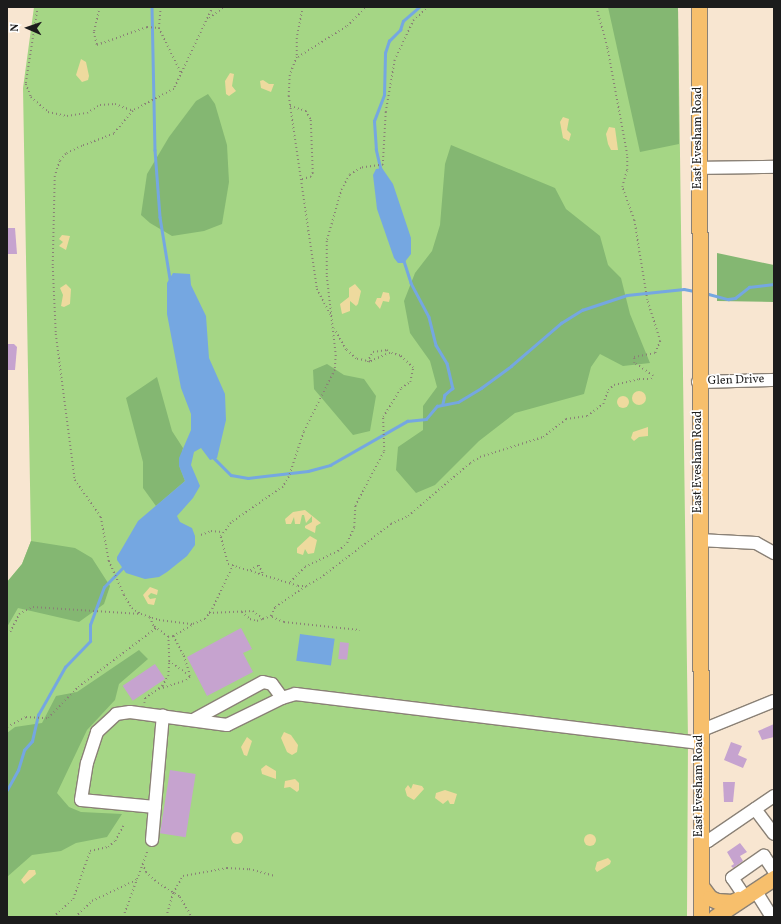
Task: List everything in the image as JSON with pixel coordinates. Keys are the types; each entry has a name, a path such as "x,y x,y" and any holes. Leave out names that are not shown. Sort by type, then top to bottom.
{"main road":[{"name":"East Evesham Road","path":"699,7 698,382 701,917"},
{"path":"715,917 774,878"},
{"path":"701,886 710,898 717,901 747,896"}],"street":[{"path":"698,168 774,167"},
{"name":"Glen Drive","path":"698,382 774,380"},
{"path":"699,540 746,541 756,543 774,553"},
{"path":"195,719 263,682 272,684 282,698"},
{"path":"155,807 81,800 87,763 97,732 116,714 143,713 234,724 282,698 295,694 700,737 774,701"},
{"path":"152,840 164,715"},
{"path":"700,841 708,841 774,796"},
{"path":"755,809 770,821 774,834"},
{"path":"767,915 747,896 732,878 764,856 774,871"}],"path":[{"path":"38,7 26,84 31,97 48,112 67,116 87,113 100,105 115,104 133,111"},
{"path":"100,7 94,32 97,45 147,27 159,28"},
{"path":"161,7 159,28 182,75"},
{"path":"193,624 150,617 141,614 132,608 124,595 108,561 101,518 75,480 56,334 53,267 57,167 66,154 114,134 133,111 174,89 182,75 213,7"},
{"path":"208,19 224,7"},
{"path":"303,7 297,38 297,57 290,75 290,106 317,289 332,317"},
{"path":"297,57 347,26 366,7"},
{"path":"306,586 228,564 222,549 221,537 223,532 231,523 271,497 290,477 304,432 335,370 333,327 327,276 327,241 342,188 356,170 383,165 386,112 395,60 414,20 429,7"},
{"path":"271,616 275,606 353,555 391,524 422,507 444,483 470,463 480,457 543,437 566,419 587,416 603,404 608,390 614,385 639,379 651,379 654,376 634,363 634,358 654,353 660,340 647,300 634,220 622,187 627,170 627,155 607,47 596,7"},
{"path":"290,106 306,112 311,120 313,173 310,177 301,180"},
{"path":"333,327 346,350 356,359 367,362 381,359 390,353"},
{"path":"290,582 305,567 338,551 347,543 354,528 355,506 384,451 383,417 401,388 410,382 413,368 400,356 390,353 387,350 373,352 367,362"},
{"path":"201,535 211,532 223,532"},
{"path":"150,617 156,628 168,637 173,636 193,624 205,619 233,565"},
{"path":"250,570 259,565 263,574"},
{"path":"7,632 10,632 19,614 33,607 141,614"},
{"path":"209,613 253,611 263,619"},
{"path":"242,612 250,619 257,621 271,616 284,622 360,630"},
{"path":"7,727 26,717 48,718 78,687 156,628"},
{"path":"173,636 183,655 190,676"},
{"path":"143,713 145,698 162,686 168,676 168,637"},
{"path":"169,661 190,676"},
{"path":"157,690 186,680 190,676"},
{"path":"53,917 73,899 90,851 108,847 115,842 124,825"},
{"path":"123,917 152,840"},
{"path":"143,864 146,872 158,883 180,897 192,917"},
{"path":"166,917 174,893 183,876 227,868 249,869 275,876"},
{"path":"75,917 92,901 137,879"}],"green space":[{"path":"34,7 678,7 688,741 687,917 7,917 7,582 22,564 31,541 23,88"},
{"path":"608,7 678,7 679,144 640,152"},
{"path":"208,94 215,104 227,145 229,182 222,224 204,231 172,236 150,223 141,215 147,174 169,137 196,101"},
{"path":"451,145 555,188 566,209 600,236 608,265 621,278 630,314 650,363 623,366 600,354 591,367 584,394 515,413 479,441 435,485 416,493 396,470 398,447 423,430 423,406 437,387 430,361 410,333 404,301 415,273 432,251 440,225 445,164"},
{"path":"717,253 774,265 774,302 717,301"},
{"path":"327,364 344,375 364,379 376,396 370,431 353,435 314,389 313,370"},
{"path":"157,377 172,431 183,448 179,465 185,481 156,506 143,488 143,462 126,398"},
{"path":"31,541 75,548 92,558 110,586 104,604 79,622 18,608 7,627 7,582 22,564"},
{"path":"139,650 148,659 119,684 115,700 87,730 57,793 69,807 81,812 122,814 107,837 76,843 61,851 32,855 7,877 7,733 15,727 42,723 56,696 77,692"}],"sand":[{"path":"81,59 86,62 89,76 88,80 82,82 76,75"},
{"path":"230,73 234,74 232,86 236,91 229,96 226,94 225,81"},
{"path":"263,80 269,84 274,84 271,92 261,88 260,81"},
{"path":"563,117 569,119 567,130 571,134 569,141 563,138 560,122"},
{"path":"609,127 615,128 618,150 611,150 608,144 606,134"},
{"path":"62,235 70,236 66,250 59,246 63,242 59,239"},
{"path":"66,284 71,289 70,304 64,307 61,306 63,295 60,288"},
{"path":"355,284 361,291 358,304 356,306 350,301 350,311 342,314 340,304 349,297 349,288"},
{"path":"383,292 389,293 390,298 389,302 383,301 380,309 375,303 377,298 381,298"},
{"path":"636,391 642,391 646,395 646,401 642,405 636,405 632,401 632,395"},
{"path":"621,396 625,396 629,402 625,408 621,408 617,404 617,400"},
{"path":"648,427 648,436 639,437 634,441 631,438 633,432"},
{"path":"305,510 321,523 316,526 315,533 305,528 305,526 312,522 312,516 306,523 304,515 302,515 300,524 295,524 294,517 291,524 286,524 285,519 293,512"},
{"path":"310,536 317,540 314,553 308,554 305,549 303,555 297,553 297,548"},
{"path":"150,587 158,590 157,595 151,593 148,596 150,599 156,598 154,605 148,604 143,595"},
{"path":"284,732 291,735 298,745 297,752 292,755 287,752 281,738"},
{"path":"247,737 252,741 247,756 244,755 241,747"},
{"path":"266,765 276,771 276,779 262,774 261,769"},
{"path":"295,779 299,783 299,790 297,792 290,787 284,788 285,781"},
{"path":"413,784 422,786 424,789 414,800 407,796 405,789 408,785 411,789"},
{"path":"445,790 457,794 454,804 450,804 448,800 443,804 435,798 436,793"},
{"path":"235,832 239,832 243,838 239,844 235,844 231,840 231,836"},
{"path":"588,834 592,834 596,840 592,846 588,846 584,842 584,838"},
{"path":"608,858 611,861 610,864 597,872 595,869 597,862"},
{"path":"29,870 35,870 36,874 24,884 21,880"}],"water":[{"path":"382,168 393,184 411,238 411,254 404,263 398,263 394,258 377,209 373,175 376,169"},
{"path":"173,273 190,274 191,285 206,316 209,358 225,394 226,420 217,458 210,460 201,448 194,452 191,465 200,486 193,498 177,516 180,522 192,528 195,536 195,545 187,556 167,572 159,577 145,579 126,573 117,560 117,557 138,521 185,481 179,466 179,458 191,430 191,414 181,388 167,314 167,283"},
{"path":"300,634 335,639 331,666 296,661"}],"building":[{"path":"7,228 15,228 17,254 7,254"},
{"path":"7,344 14,344 17,347 15,370 7,370"},
{"path":"241,628 252,649 243,653 253,672 207,696 187,657"},
{"path":"340,642 349,643 347,660 338,659"},
{"path":"155,664 165,679 133,701 123,686"},
{"path":"774,724 774,737 762,740 758,731"},
{"path":"731,742 742,746 738,755 747,759 743,768 724,760"},
{"path":"170,770 196,774 186,837 160,833"},
{"path":"723,782 735,782 733,802 724,802"},
{"path":"740,843 747,852 740,856 743,861 733,868 731,866 734,864 727,852"}],"waterway":[{"path":"152,7 155,150 160,217 170,279"},
{"path":"381,172 376,150 374,121 384,95 385,53 389,41 400,30 403,21 419,7"},
{"path":"404,261 411,283 429,317 436,345 447,363 453,388 445,395 443,404"},
{"path":"705,293 728,299 735,298 749,287 774,284"},
{"path":"214,458 231,475 248,478 308,471 330,465 407,421 426,419 437,406 458,402 481,388 511,366 561,323 582,310 627,295 684,289 694,291"},
{"path":"7,790 18,770 24,750 32,741 38,715 65,667 90,641 90,625 104,587 124,566"}]}
